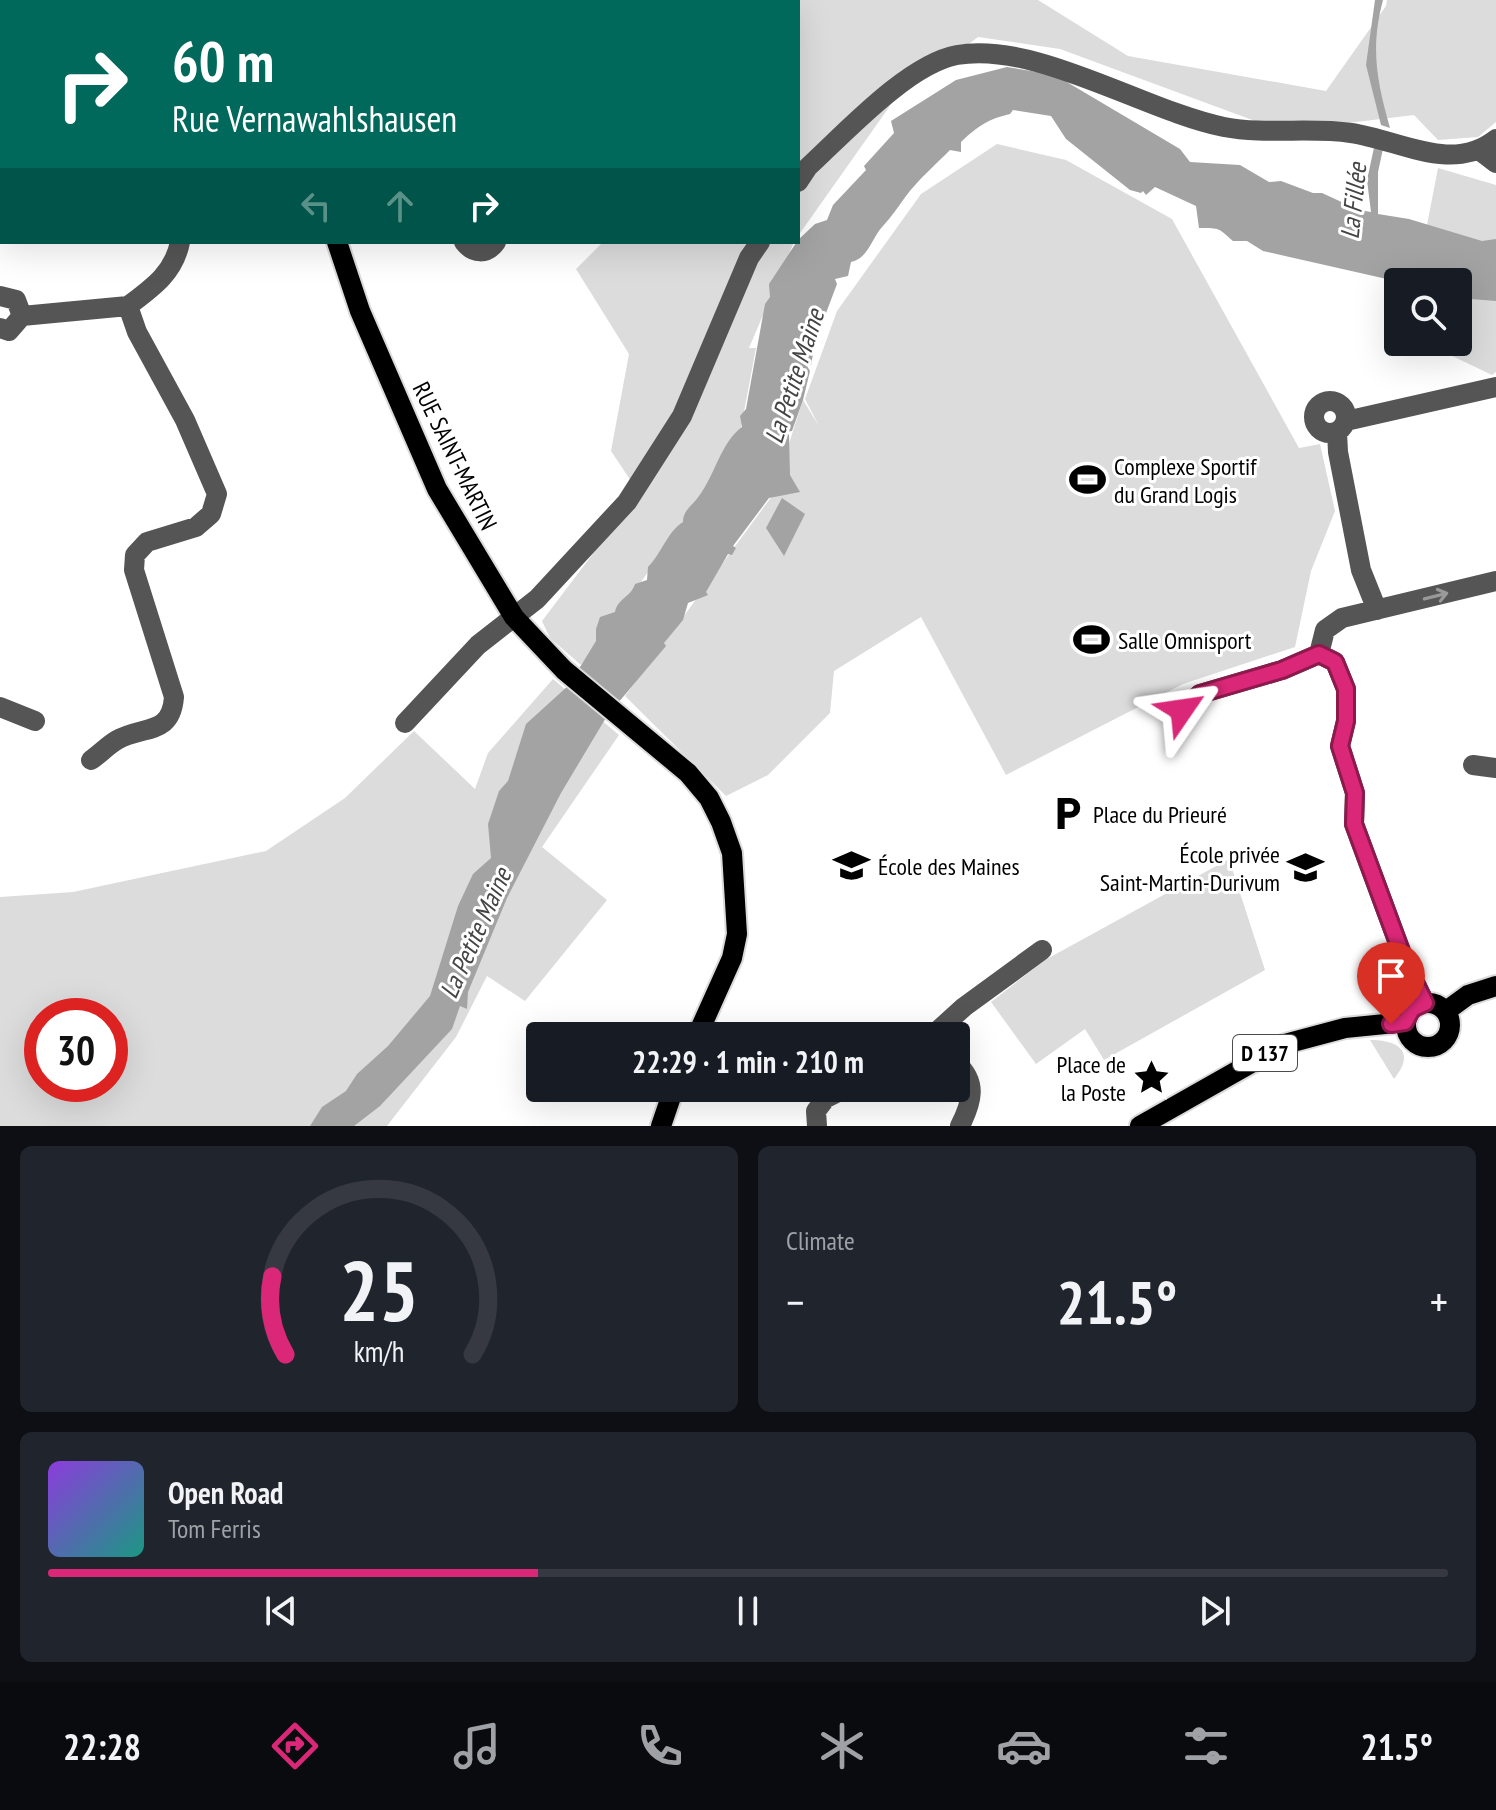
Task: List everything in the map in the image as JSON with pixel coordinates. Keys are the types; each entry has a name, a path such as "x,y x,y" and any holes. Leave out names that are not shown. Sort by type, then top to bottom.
{"main road":[{"name":"RUE SAINT-MARTIN","path":"338,244 360,311 437,489 466,542 514,617 564,670 688,773 709,798 732,853 737,934 732,958 703,1022"},
{"path":"1446,1011 1468,995 1496,986"},
{"path":"1433,1003 1446,1011 1450,1025 1445,1039 1433,1047 1412,1042 1405,1022 1412,1009 1433,1003"},
{"name":"D 137","path":"1140,1126 1285,1044 1345,1028 1405,1022"},
{"path":"661,1126 669,1102"}],"street":[{"path":"800,179 808,167 911,76 932,63 957,55 986,54 1060,70 1180,115 1222,126 1351,133 1442,156 1488,144 1496,163"},
{"path":"0,328 9,331 22,316 128,306 163,280 178,254 180,244"},
{"path":"466,244 482,252 490,250 494,244"},
{"path":"405,723 478,645 514,617 597,537 627,502 682,416 749,258 759,244"},
{"path":"0,296 16,300 22,316"},
{"path":"91,760 118,740 161,726 173,713 174,697 134,570 135,555 147,542 196,527 211,514 217,494 185,420 137,332 128,306"},
{"path":"1377,610 1361,570 1352,509 1338,452 1342,426 1496,387"},
{"path":"1319,654 1325,630 1342,618 1496,581"},
{"path":"1182,710 1200,694 1282,670 1319,654 1335,662 1346,689 1346,721 1340,746 1355,793 1354,824 1405,962 1425,1003"},
{"path":"0,707 35,721"},
{"path":"1473,765 1496,768"},
{"path":"947,1022 1042,950"},
{"path":"817,1126 816,1111 823,1102"},
{"path":"960,1126 969,1102"}],"shaded area":[{"path":"800,0 1038,0 1128,56 1326,91 1386,6 1387,0 1496,0 1496,122 1478,137 1438,140 1414,115 1282,131 1060,49 978,37 892,103 800,233"},
{"name":"Complexe Sportif du Grand Logis","path":"997,144 1066,160 1172,219 1299,448 1320,444 1335,511 1311,571 1295,647 1183,684 1006,775 921,617 834,671 830,713 768,775 726,796 625,696 772,496 803,400 819,426 805,399 837,311 921,194"},
{"path":"1438,168 1496,185 1496,372 1492,375 1452,356 1472,356 1472,268 1419,268"},
{"path":"601,244 793,244 749,348 756,348 740,433 690,514 581,665 550,638 542,621 639,493 611,451 629,354 576,269"},
{"path":"553,679 619,735 542,847 607,900 525,1001 487,976 456,1037 387,1126 0,1126 0,897 73,892 266,851 345,798 414,731 475,789 488,753"},
{"path":"1229,859 1265,970 1104,1060 1085,1029 1036,1064 991,1002 1045,960"},
{"path":"1370,1040 1389,1042 1401,1049 1404,1062 1394,1079"}],"water":[{"path":"1375,0 1383,0 1376,49 1390,128 1381,125 1366,65"},
{"name":"La Petite Maine","path":"1007,67 1055,75 1180,149 1190,162 1240,165 1269,182 1281,181 1313,193 1322,193 1359,210 1371,212 1367,180 1375,143 1384,144 1378,172 1378,214 1409,219 1482,241 1496,239 1496,301 1472,299 1472,268 1384,268 1384,278 1263,251 1247,241 1233,241 1219,230 1199,228 1196,206 1155,187 1146,195 1143,191 1130,190 1066,139 1051,116 1013,110 979,127 961,142 961,152 950,150 916,184 866,252 851,262 848,276 835,279 837,284 823,321 819,321 811,365 807,366 810,371 803,400 792,431 786,432 789,435 790,475 800,492 769,498 733,546 736,548 732,555 728,554 706,592 708,595 688,603 683,620 664,643 666,646 607,716 561,793 507,898 468,992 467,1009 460,1006 452,1029 380,1106 354,1126 310,1126 322,1107 346,1091 357,1074 388,1046 430,996 458,906 473,874 491,858 488,824 499,791 508,781 526,724 569,685 596,641 600,617 615,612 635,584 647,580 648,567 683,522 686,511 705,488 723,450 742,427 740,416 746,409 765,304 770,297 769,284 795,244 800,244 800,238 815,224 827,220 833,205 866,170 864,166 894,133 891,121 956,80"},
{"path":"782,498 805,514 784,556 766,528"}],"place":[{"name":"Complexe Sportif du Grand Logis","path":"1088,480"},
{"name":"Salle Omnisport","path":"1092,640"},
{"name":"Place du Prieuré","path":"1067,814"},
{"name":"École des Maines","path":"852,866"},
{"name":"École privée Saint-Martin-Durivum","path":"1306,868"},
{"name":"Place de la Poste","path":"1152,1078"}],"route":[{"path":"1182,710 1200,694 1282,670 1319,654 1335,662 1346,689 1346,721 1340,746 1355,793 1354,824 1405,962 1425,1003 1412,1009 1405,1022 1391,1024"}],"water label":[{"name":"La Fillée","path":"1353,201"}]}
